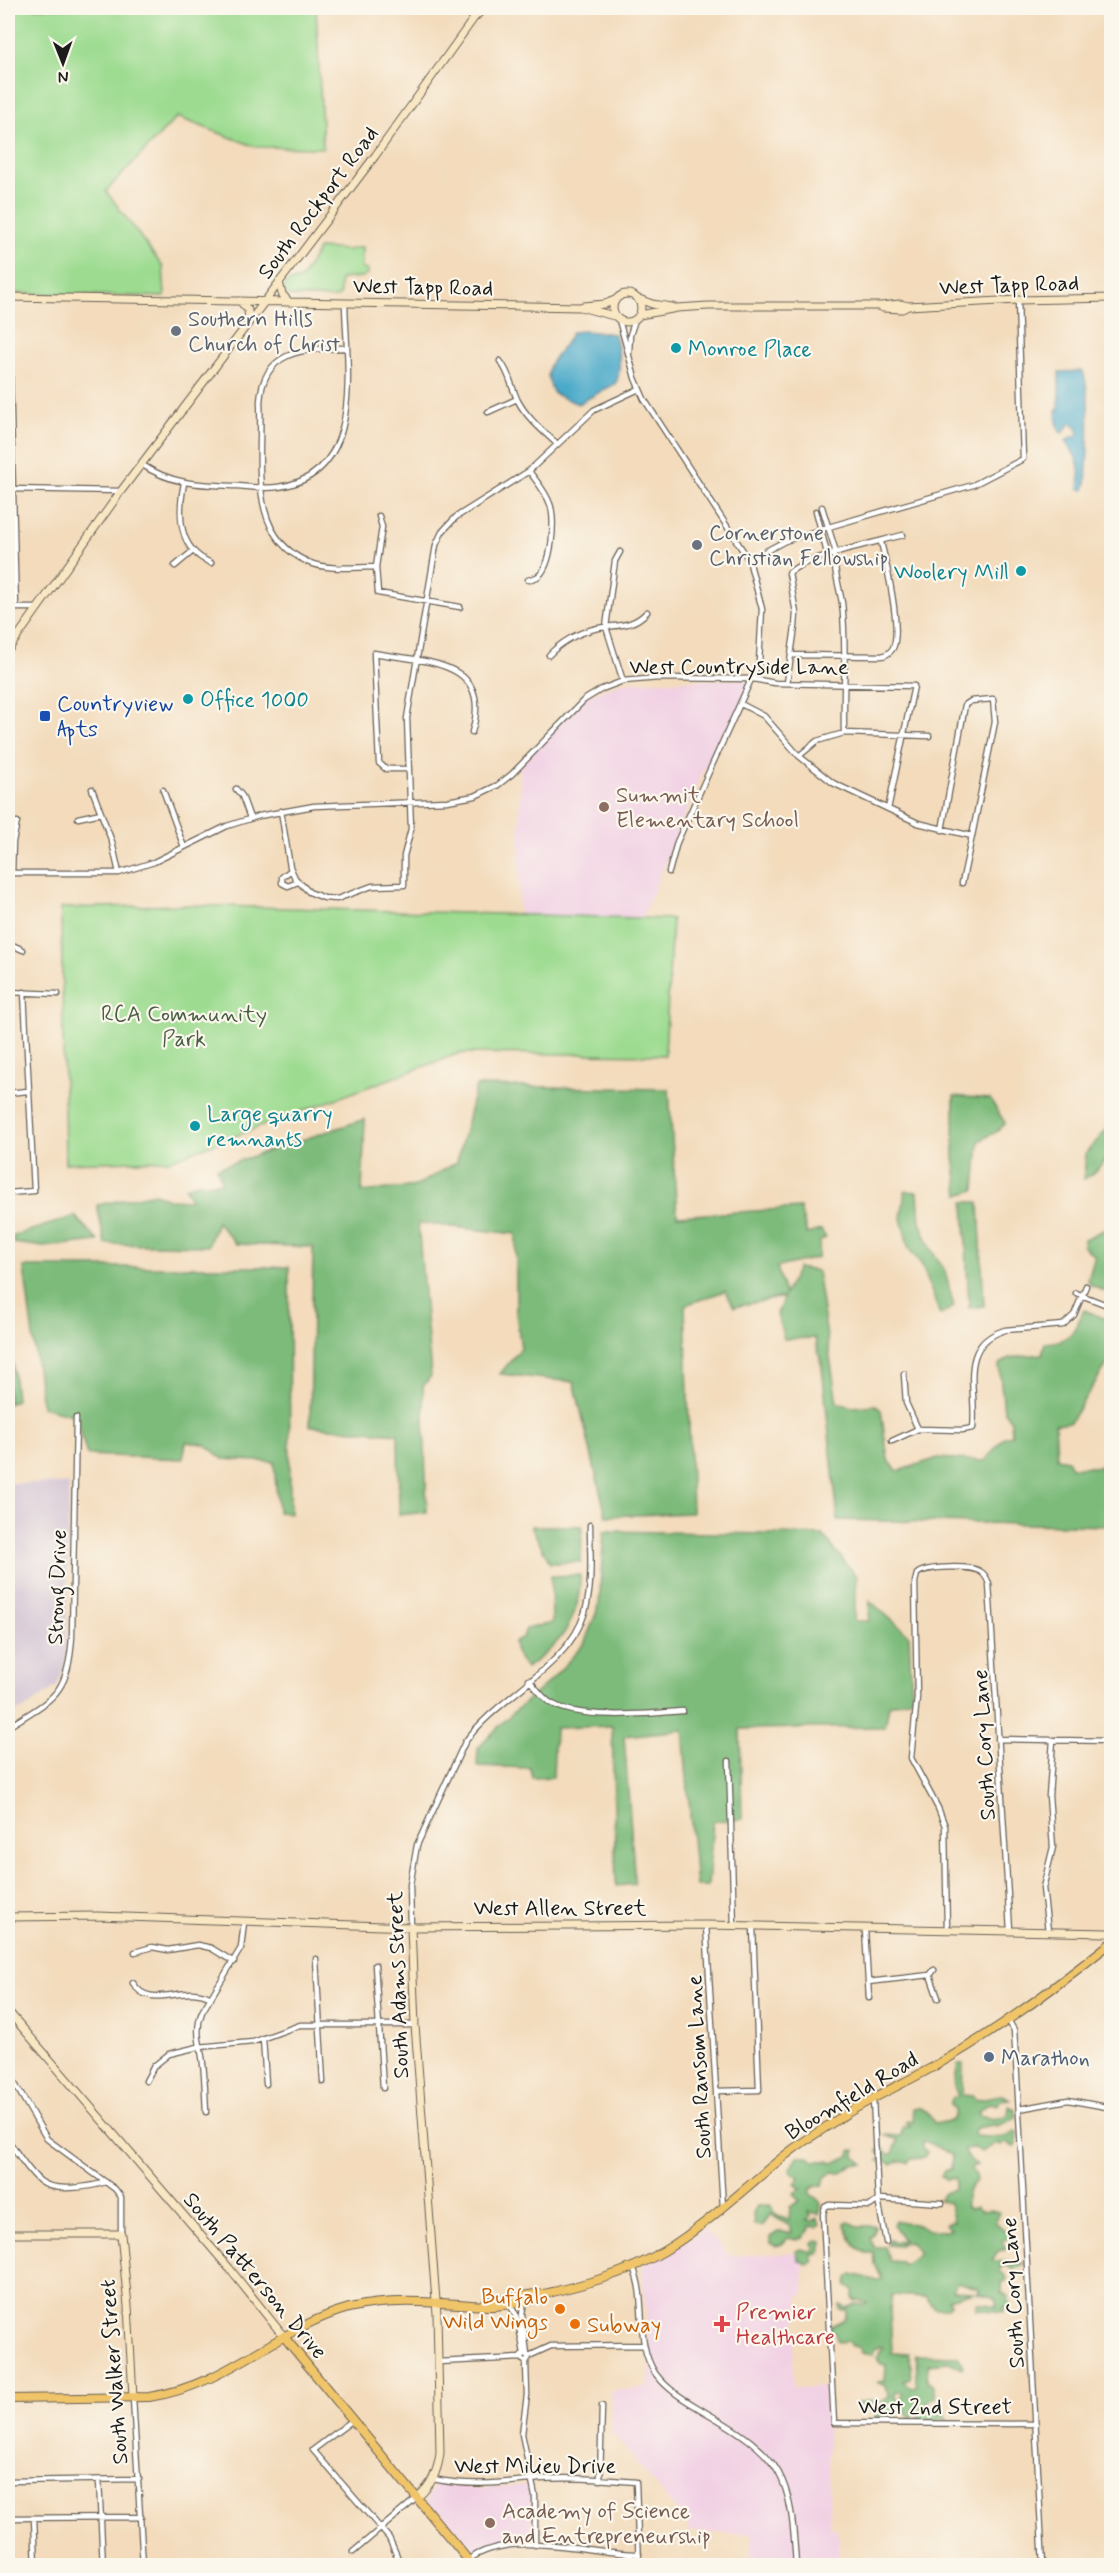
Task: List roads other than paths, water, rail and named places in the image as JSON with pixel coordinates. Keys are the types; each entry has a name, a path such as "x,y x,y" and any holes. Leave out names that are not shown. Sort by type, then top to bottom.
{"main road":[{"name":"Bloomfield Road","path":"482,2305 486,2302 540,2295 588,2284 633,2267 684,2238 793,2149 873,2099 934,2067 1008,2020 1047,1994 1112,1942"},
{"name":"Bloomfield Road","path":"435,2303 509,2304 536,2299 540,2295"},
{"path":"8,2399 133,2397 169,2394 188,2389 225,2372 305,2324 348,2309 375,2304 435,2303"},
{"name":"South Patterson Drive","path":"285,2338 470,2562"}],"street":[{"name":"South Rockport Road","path":"8,650 141,464 484,8"},
{"path":"279,282 282,294 289,302"},
{"name":"West Tapp Road","path":"8,297 580,307 615,300 627,293 652,304 677,308 881,306 902,309 909,306 1018,300 1112,298"},
{"path":"8,297 9,489 16,608"},
{"path":"629,359 630,335 641,307 639,299"},
{"path":"615,300 612,308 648,408 749,560 762,609 762,646 753,679 676,842 669,872"},
{"path":"749,560 785,541 973,485 994,472 1023,459 1018,300"},
{"path":"240,301 248,310 249,322"},
{"path":"141,464 160,476 184,483 261,488 284,486 304,479 322,466 338,445 347,416 345,303"},
{"name":"West Tapp Road","path":"580,307 627,322 637,317 677,308"},
{"path":"346,348 299,350 278,362 268,374 262,387 260,402 262,504 269,528 286,549 308,563 376,567"},
{"path":"500,361 508,370 517,399 528,416 557,444"},
{"path":"281,811 291,870 298,882 312,894 333,899 346,897 372,886 405,885 404,856 410,833 407,718 436,545 442,532 456,517 530,471 594,410 639,388"},
{"path":"488,412 517,399"},
{"path":"528,580 538,576 544,569 554,524 550,502 530,471"},
{"path":"184,483 179,518 184,536 193,551 203,560 211,563"},
{"path":"9,489 121,491"},
{"path":"822,507 835,549 833,555 844,622 844,733"},
{"path":"816,511 827,552 833,555"},
{"path":"379,516 382,527 376,567 378,593 460,607"},
{"path":"787,683 796,614 789,573 794,568 833,555 903,535"},
{"path":"792,655 888,654 894,645 893,610 890,581 881,542"},
{"path":"175,566 193,551"},
{"path":"620,552 615,561 606,627 623,681"},
{"path":"8,608 37,608"},
{"path":"549,655 557,646 585,632 636,622 647,612"},
{"path":"408,769 386,769 379,763 374,653 452,668 468,679 475,709 472,732"},
{"name":"West Countryside Lane","path":"10,873 119,873 154,862 250,818 281,811 314,806 457,800 490,789 518,769 584,700 602,689 623,681 659,678 753,679 787,683 914,686 905,734"},
{"path":"942,830 965,705 971,701 993,699 994,729 962,883"},
{"path":"741,704 764,716 799,756 833,783 918,823 972,836"},
{"path":"799,756 817,741 844,733 929,736"},
{"path":"888,809 905,734"},
{"path":"92,789 112,842 119,873"},
{"path":"236,789 242,796 250,818"},
{"path":"163,790 184,847"},
{"path":"78,818 101,813"},
{"path":"10,873 17,822"},
{"path":"291,870 282,877 282,883 288,886 298,882"},
{"path":"8,943 22,950"},
{"path":"8,992 58,994"},
{"path":"8,1193 34,1191 24,993"},
{"path":"8,1093 28,1091"},
{"path":"892,1441 918,1429 974,1428 971,1373 983,1343 996,1333 1005,1330 1063,1325 1074,1315 1086,1286"},
{"path":"1076,1293 1112,1307"},
{"path":"904,1374 906,1403 918,1429"},
{"name":"Strong Drive","path":"8,1727 53,1698 64,1682 69,1666 76,1418"},
{"name":"South Adams Street","path":"418,2497 433,2479 440,2453 435,2303 415,2025 411,1926 412,1872 417,1845 428,1818 465,1742 476,1726 561,1651 574,1636 584,1614 589,1592 590,1526"},
{"name":"South Cory Lane","path":"947,1930 945,1826 912,1758 917,1697 915,1582 917,1575 927,1569 970,1569 983,1573 990,1588 1010,1930"},
{"path":"529,1680 549,1701 568,1709 622,1714 683,1711"},
{"path":"998,1739 1112,1741"},
{"path":"1048,1931 1043,1888 1053,1847 1049,1796 1053,1740"},
{"path":"729,1761 734,1926"},
{"name":"West Allen Street","path":"8,1917 97,1916 411,1926 706,1925 1010,1930 1108,1933 1112,1935"},
{"path":"206,2112 203,2061 198,2047 199,2022 241,1948 244,1922"},
{"name":"South Ransom Lane","path":"706,1925 723,2207"},
{"path":"717,2091 759,2090 753,1926"},
{"path":"865,1929 869,1998"},
{"path":"135,1952 152,1947 168,1950 198,1945 211,1948 234,1962"},
{"path":"316,1959 323,2082"},
{"path":"375,1965 382,2088"},
{"path":"868,1982 930,1975 934,1970"},
{"path":"930,1975 938,1998"},
{"path":"133,1983 140,1992 150,1997 188,1991 211,1998"},
{"name":"South Patterson Drive","path":"8,2011 230,2268 285,2338"},
{"name":"South Cory Lane","path":"1008,2020 1014,2030 1043,2565"},
{"path":"146,2081 154,2066 163,2057 176,2051 244,2044 300,2025 378,2027 415,2025"},
{"path":"263,2038 266,2084"},
{"name":"South Walker Street","path":"8,2072 47,2139 115,2189 121,2197 143,2565"},
{"path":"873,2099 878,2200 886,2242"},
{"path":"1019,2109 1068,2100 1112,2108"},
{"path":"8,2140 41,2183 61,2187 90,2187 106,2182"},
{"path":"878,2200 942,2203"},
{"name":"West 2nd Street","path":"878,2200 870,2206 829,2205 825,2207 823,2214 834,2423 1036,2424"},
{"path":"8,2234 122,2234"},
{"path":"633,2267 640,2284 644,2345 650,2365 670,2390 748,2438 776,2467 791,2504 796,2565"},
{"path":"524,2301 522,2315 525,2355"},
{"path":"509,2304 517,2316 526,2362 527,2396 522,2434 535,2496 535,2545"},
{"path":"438,2362 525,2355 551,2346 644,2345"},
{"path":"600,2480 602,2406"},
{"path":"353,2420 313,2450 394,2546 398,2565"},
{"path":"8,2481 138,2479"},
{"name":"West Milieu Drive","path":"433,2479 472,2485 504,2485 532,2481 636,2482 639,2553"},
{"path":"99,2480 103,2565"},
{"path":"353,2552 418,2497"},
{"path":"8,2518 141,2517"},
{"path":"34,2518 36,2565"},
{"path":"461,2565 500,2547 535,2545 571,2547 614,2554 639,2553 639,2565"}],"water":[{"path":"572,332 615,334 619,373 615,384 578,404 554,394 548,374 552,362"},
{"path":"1083,371 1088,396 1089,426 1084,490 1079,489 1078,464 1066,441 1077,436 1078,428 1070,423 1061,433 1057,425 1056,410 1059,410 1059,372"}],"place":[{"name":"Southern Hills Church of Christ","path":"176,331"},
{"name":"Monroe Place","path":"676,348"},
{"name":"Cornerstone Christian Fellowship","path":"697,545"},
{"name":"Woolery Mill","path":"1021,571"},
{"name":"Office 1000","path":"188,699"},
{"name":"Countryview Apts","path":"45,716"},
{"name":"Summit Elementary School","path":"604,807"},
{"name":"Large quarry remnants","path":"195,1126"},
{"name":"Marathon","path":"989,2057"},
{"name":"Buffalo Wild Wings","path":"560,2309"},
{"name":"Subway","path":"575,2324"},
{"name":"Premier Healthcare","path":"722,2324"},
{"name":"Academy of Science and Entrepreneurship","path":"490,2523"}],"park label":[{"name":"RCA Community Park","path":"184,1026"}]}
